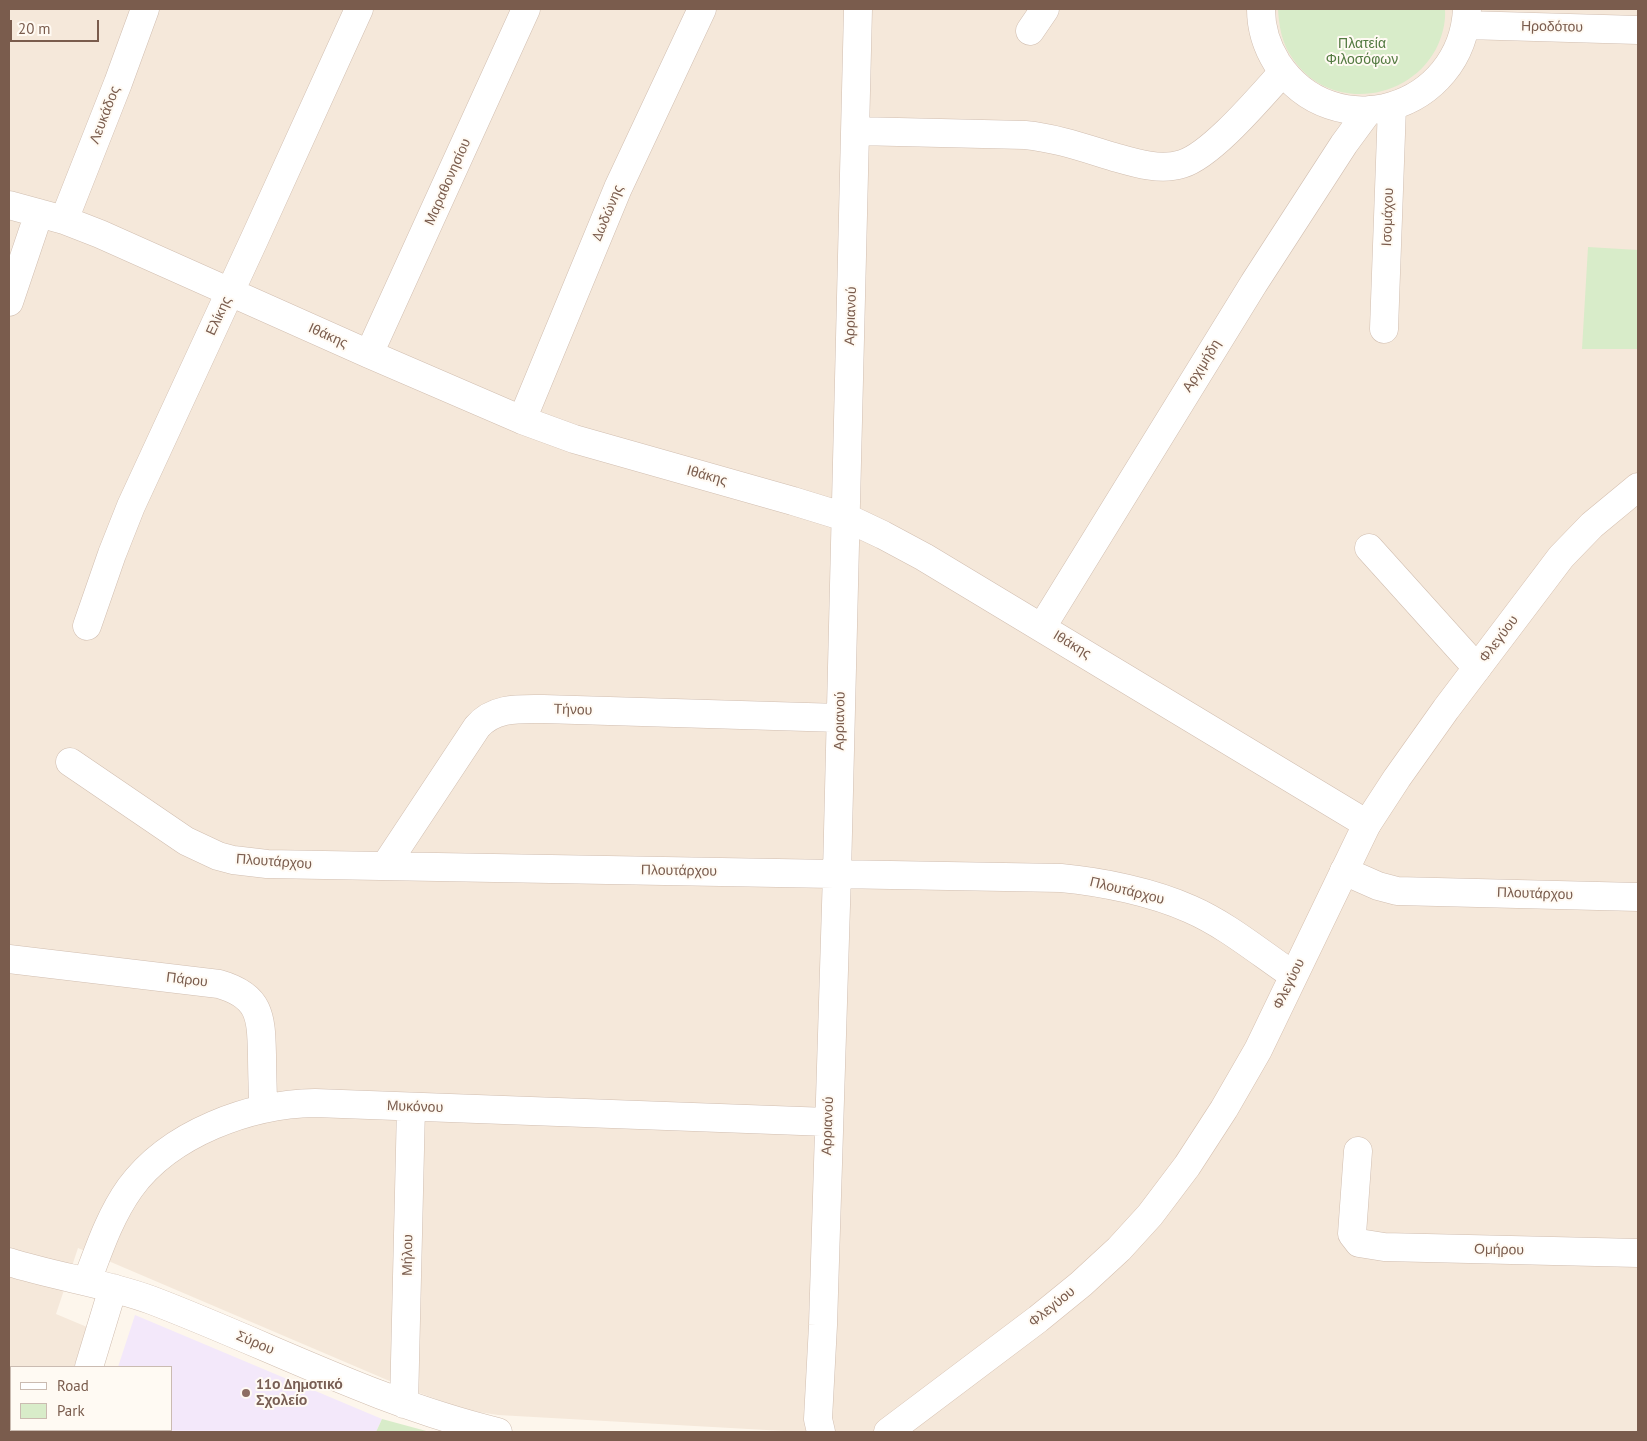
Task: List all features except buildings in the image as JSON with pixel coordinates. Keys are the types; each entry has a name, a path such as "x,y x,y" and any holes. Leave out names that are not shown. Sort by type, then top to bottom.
{"street":[{"name":"Λευκάδος","path":"9,302 118,83 144,9"},
{"name":"Ελίκης","path":"87,626 131,506 359,9"},
{"name":"Μαραθονησίου","path":"369,354 526,9"},
{"name":"Δωδώνης","path":"522,420 618,188 702,9"},
{"path":"1030,31 1045,9"},
{"path":"1261,9 1265,37 1272,55 1283,72 1297,86 1313,97 1330,105 1349,109 1381,108 1414,98 1433,84 1448,67 1460,47 1467,17"},
{"name":"Αρριανού","path":"821,1432 818,1420 823,1324 837,873 856,131 853,10"},
{"name":"Ηροδότου","path":"1467,17 1638,30"},
{"path":"856,131 1047,137 1137,163 1169,166 1182,164 1193,159 1208,147 1230,128 1283,72"},
{"name":"Ισομάχου","path":"1381,108 1384,329"},
{"name":"Αρχιμήδη","path":"1042,627 1254,283 1344,144 1381,108"},
{"name":"Ιθάκης","path":"9,205 51,216 100,234 522,420 574,439 793,500 845,517 883,534 1042,627 1367,824"},
{"name":"Φλεγύου","path":"888,1432 1081,1284 1150,1215 1187,1166 1224,1109 1258,1050 1367,824 1396,778 1566,552 1592,525 1638,487"},
{"path":"1370,548 1477,668"},
{"name":"Τήνου","path":"385,866 478,728 484,720 498,712 543,709 840,718"},
{"name":"Πλουτάρχου","path":"70,762 169,831 200,849 233,860 267,864 1061,878 1114,885 1192,910 1215,923 1293,975"},
{"name":"Πλουτάρχου","path":"1344,872 1378,886 1397,890 1638,897"},
{"name":"Πάρου","path":"9,959 219,984 237,991 249,999 259,1016 263,1109"},
{"name":"Μυκόνου","path":"87,1281 100,1246 116,1213 131,1187 146,1170 169,1150 193,1136 237,1116 263,1109 297,1103 828,1122"},
{"name":"Μήλου","path":"404,1404 411,1107"},
{"name":"Ομήρου","path":"1358,1151 1352,1234 1359,1244 1384,1247 1638,1253"},
{"name":"Σύρου","path":"9,1262 87,1281 149,1299 378,1395 465,1424 498,1432"},
{"path":"89,1366 113,1288"}],"shaded area":[{"path":"9,9 1638,9 1638,1432 802,1432 498,1415 466,1410 406,1388 78,1248 56,1314 87,1327 74,1366 10,1366 10,1431 56,1431 9,1432"},
{"name":"11ο Δημοτικό Σχολείο","path":"135,1315 382,1419 376,1432 98,1432 172,1431 172,1366 118,1366"}],"green space":[{"name":"Πλατεία Φιλοσόφων","path":"1278,9 1445,9 1445,19 1436,49 1423,67 1406,81 1387,90 1367,94 1346,93 1326,87 1308,76 1293,59 1286,47 1280,29"},
{"path":"1588,247 1638,250 1638,349 1582,349"},
{"path":"382,1419 430,1432 376,1432"}],"place":[{"name":"11ο Δημοτικό Σχολείο","path":"246,1393"}]}
